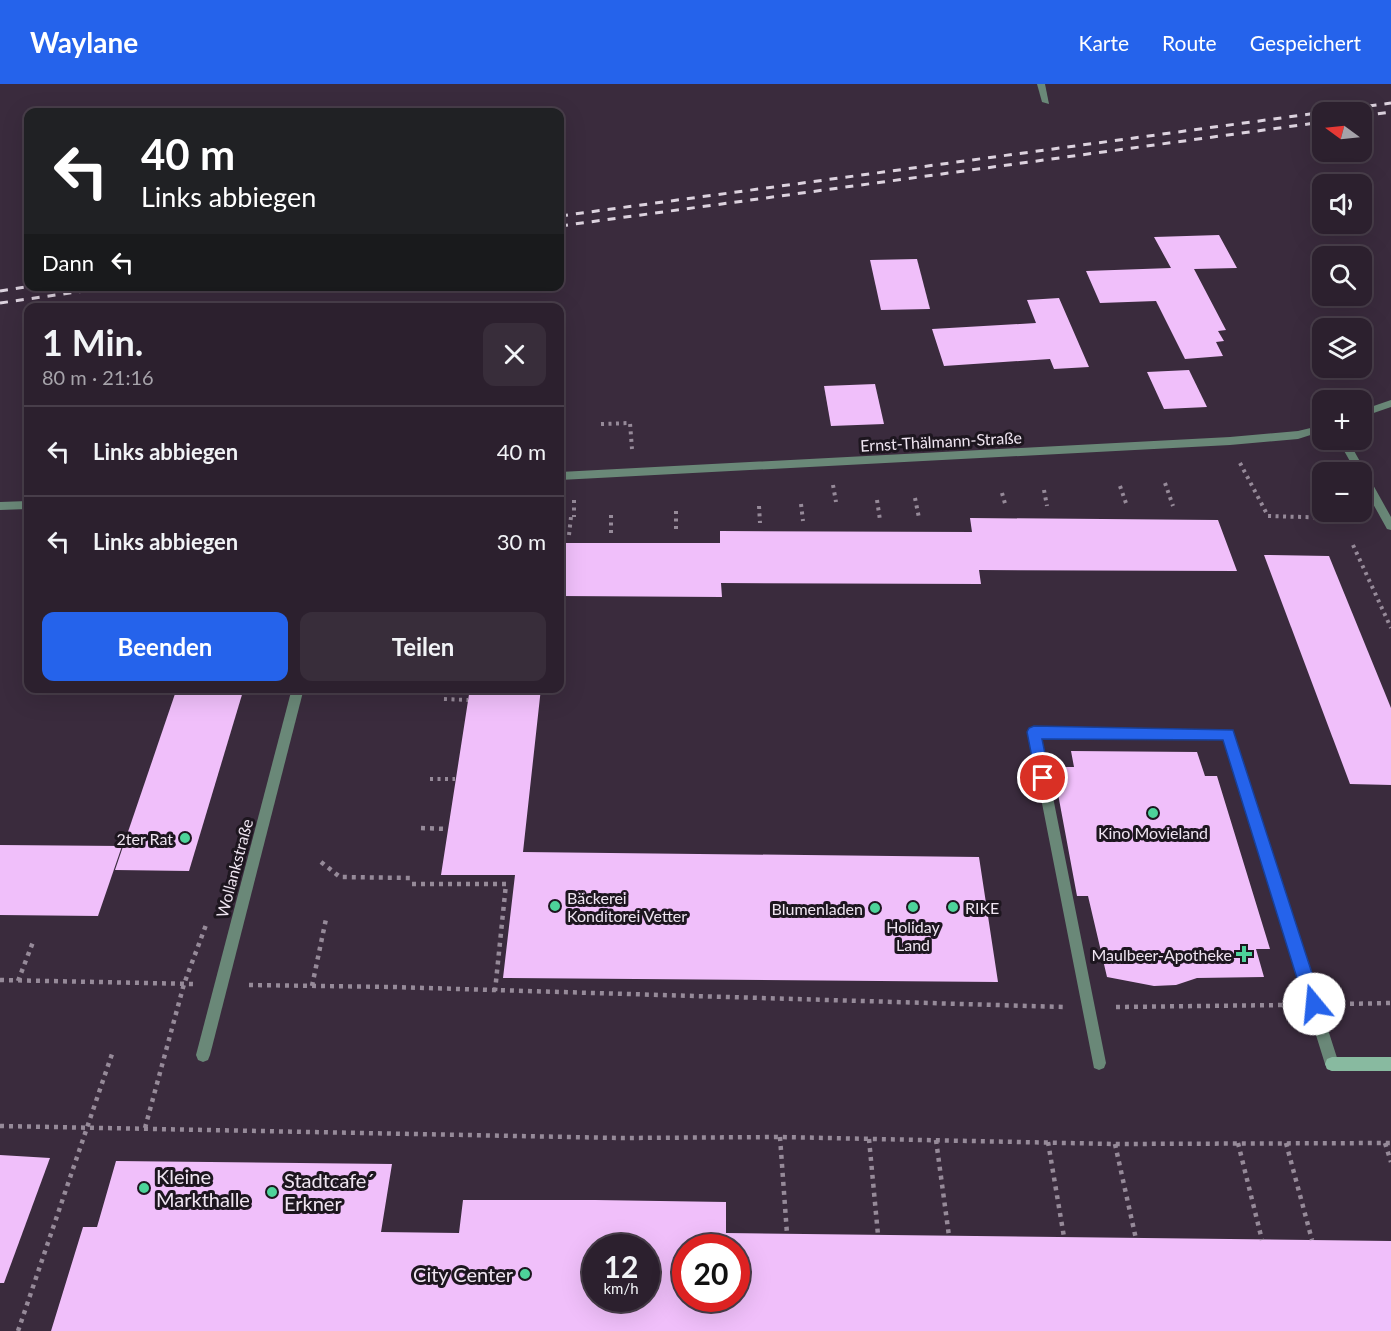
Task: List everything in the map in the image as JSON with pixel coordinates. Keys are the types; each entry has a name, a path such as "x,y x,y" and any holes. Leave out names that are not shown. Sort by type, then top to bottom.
{"main road":[{"path":"1332,1064 1391,1064"}],"street":[{"path":"1041,84 1046,102"},
{"path":"1372,411 1391,404"},
{"name":"Ernst-Thälmann-Straße","path":"564,476 1230,441 1298,435 1312,431"},
{"path":"1372,493 1391,526"},
{"path":"0,506 24,505"},
{"name":"Wollankstraße","path":"203,1055 297,693"},
{"path":"1099,1063 1034,732 1228,734 1332,1064"}],"path":[{"path":"602,424 630,423 632,455"},
{"path":"1230,441 1268,516 1312,517"},
{"path":"1165,483 1173,506"},
{"path":"1120,486 1126,506"},
{"path":"1044,490 1047,506"},
{"path":"1002,493 1006,507"},
{"path":"915,498 919,518"},
{"path":"877,500 880,520"},
{"path":"801,504 803,521"},
{"path":"759,506 760,523"},
{"path":"676,511 676,530"},
{"path":"611,515 611,533"},
{"path":"569,534 571,517"},
{"path":"1353,545 1391,628"},
{"path":"444,699 468,700"},
{"path":"430,779 455,779"},
{"path":"422,828 448,829"},
{"path":"321,862 340,877 412,878"},
{"path":"412,884 506,884 495,991"},
{"path":"312,986 326,919"},
{"path":"146,1128 184,984 207,923"},
{"path":"18,981 33,942"},
{"path":"0,980 312,986 1029,1007 1391,1003"},
{"path":"18,1331 112,1054"},
{"path":"0,1126 621,1138 780,1137 1115,1144 1388,1143 1391,1162"},
{"path":"780,1137 787,1234"},
{"path":"869,1139 878,1235"},
{"path":"936,1140 949,1236"},
{"path":"1048,1142 1064,1238"},
{"path":"1238,1143 1262,1240"},
{"path":"1286,1143 1312,1240"},
{"path":"1115,1144 1136,1239"}],"building":[{"path":"1219,235 1237,268 1194,269 1226,330 1218,331 1224,341 1216,342 1223,356 1185,359 1156,301 1100,303 1086,271 1171,268 1154,237"},
{"path":"917,259 930,309 881,310 870,260"},
{"path":"1059,298 1089,367 1054,369 1050,359 944,366 932,329 1036,323 1027,300"},
{"path":"1189,370 1207,407 1164,409 1147,372"},
{"path":"875,384 884,424 831,426 824,386"},
{"path":"970,518 1218,520 1237,571 979,570 981,584 721,583 722,597 564,596 564,543 720,543 720,531 972,532"},
{"path":"1264,555 1329,556 1391,708 1391,785 1350,784"},
{"path":"175,693 242,693 189,871 115,870"},
{"path":"469,693 540,693 523,852 979,857 998,982 503,978 515,875 441,875"},
{"path":"1071,751 1197,752 1205,776 1217,776 1270,949 1256,949 1264,977 1197,978 1176,985 1154,986 1107,977 1088,896 1077,896 1053,767 1074,767"},
{"path":"0,845 122,846 98,916 0,915"},
{"path":"0,1155 50,1158 4,1283 0,1283"},
{"path":"116,1161 392,1164 381,1232 459,1233 463,1200 595,1200 726,1202 726,1233 1391,1241 1391,1331 51,1331 83,1227 97,1227"}],"railway":[{"path":"564,215 1391,103"},
{"path":"1372,115 1391,112"},
{"path":"564,225 1312,123"},
{"path":"0,291 24,287"},
{"path":"0,303 84,291"}],"place":[{"name":"Kino Movieland","path":"1153,813"},
{"name":"2ter Rat","path":"185,838"},
{"name":"Bäckerei Konditorei Vetter","path":"555,906"},
{"name":"Holiday Land","path":"913,907"},
{"name":"RIKE","path":"953,907"},
{"name":"Blumenladen","path":"875,908"},
{"name":"Maulbeer-Apotheke","path":"1244,954"},
{"name":"Kleine Markthalle","path":"144,1188"},
{"name":"Stadtcafe´ Erkner","path":"272,1192"},
{"name":"City Center","path":"525,1274"}],"route":[{"path":"1043,778 1034,732 1228,734 1314,1004"}]}
